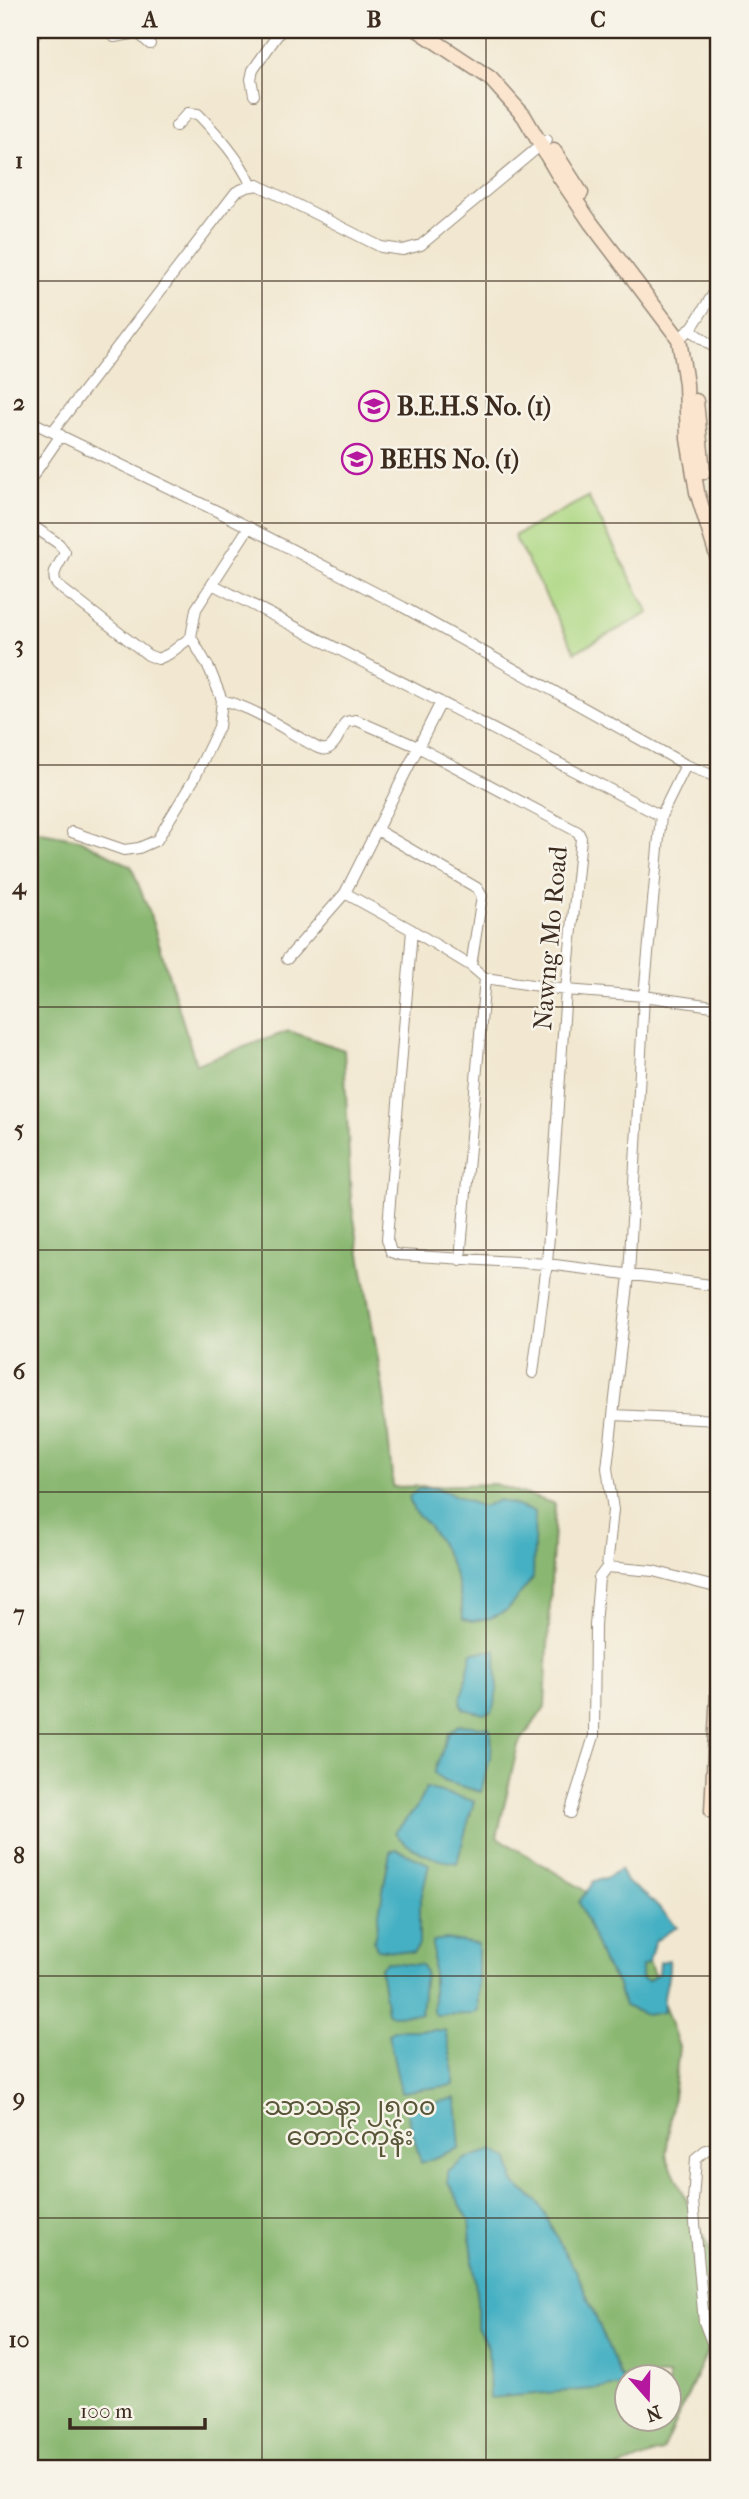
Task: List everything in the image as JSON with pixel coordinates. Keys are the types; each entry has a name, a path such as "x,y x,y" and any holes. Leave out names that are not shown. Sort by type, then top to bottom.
{"main road":[{"path":"418,30 489,78 524,116 599,220 653,287 685,334 695,379 706,492 719,534"},
{"path":"435,30 498,75 530,110 544,143"},
{"path":"685,334 688,439 697,492 719,562"},
{"path":"712,1811 719,1671"}],"street":[{"path":"30,40 38,30"},
{"path":"107,30 114,37 138,33 150,44"},
{"path":"254,95 250,79 281,30"},
{"path":"176,125 188,113 198,114 222,139 252,186"},
{"path":"30,480 57,433 236,192 258,185 381,247 403,250 421,245 544,143"},
{"path":"719,285 685,334 719,351"},
{"path":"30,421 249,527 415,613 686,765 719,778"},
{"path":"30,524 59,544 65,552 54,573 57,585 148,655 159,659 191,637"},
{"path":"72,832 124,850 157,841 194,779 219,727 222,700 210,670 191,637 196,609 249,527"},
{"path":"212,584 661,816"},
{"name":"Nawng Mo Road","path":"222,700 237,704 287,728 318,748 326,749 332,746 346,722 350,719 356,720 418,747 578,832 581,844 566,990 547,1264 533,1373"},
{"path":"288,959 345,893 441,702"},
{"path":"570,1813 594,1736 595,1625 599,1578 607,1567 613,1510 607,1468 629,1276 644,996 661,816 686,765"},
{"path":"377,830 477,888 482,895 471,966"},
{"path":"345,893 412,930 471,966 485,978 719,1007"},
{"path":"412,930 388,1247 391,1252 400,1255 547,1264 719,1286"},
{"path":"460,1259 485,978"},
{"path":"614,1415 719,1420"},
{"path":"607,1567 653,1571 719,1588"},
{"path":"719,2147 706,2150 696,2158 693,2201 704,2322 719,2361"}],"green space":[{"path":"588,497 649,613 575,652 514,536"},
{"name":"သာသနာ ၂၅၀၀ တောင်ကုန်း","path":"30,830 79,839 131,866 149,911 196,1064 289,1031 344,1050 351,1201 384,1394 393,1487 495,1484 555,1504 545,1707 518,1745 497,1837 635,1921 679,2047 666,2156 719,2270 719,2326 682,2407 682,2362 612,2362 612,2432 671,2432 662,2451 616,2469 30,2469"}],"water":[{"path":"435,1487 482,1507 499,1500 535,1512 533,1578 507,1610 491,1618 472,1621 463,1619 457,1582 448,1559 429,1527 414,1511 409,1496 419,1489"},
{"path":"496,1650 497,1691 492,1712 484,1714 464,1709 460,1703 472,1653"},
{"path":"458,1725 488,1727 491,1734 488,1768 481,1792 443,1781 434,1773 449,1733"},
{"path":"426,1788 474,1801 457,1863 422,1853 406,1844 395,1832 416,1808"},
{"path":"396,1849 429,1864 419,1908 419,1945 413,1953 377,1949 374,1941 390,1852"},
{"path":"620,1869 626,1882 648,1897 677,1926 654,1942 649,1962 641,1967 641,1978 648,1981 659,1973 660,1962 669,1960 664,2012 646,2015 624,2006 617,1983 604,1964 579,1902 594,1881 605,1879"},
{"path":"445,1939 478,1944 478,2010 472,2014 436,2015 433,2011 433,1941"},
{"path":"387,1962 422,1965 425,1972 421,2014 391,2015 387,2012 380,1968"},
{"path":"393,2030 445,2030 454,2071 454,2085 401,2092 388,2034"},
{"path":"456,2098 460,2148 421,2163 406,2109"},
{"path":"493,2150 509,2159 514,2183 540,2205 576,2270 615,2362 612,2362 612,2387 490,2398 488,2348 477,2328 469,2220 448,2182 448,2172 465,2159"}],"place":[{"name":"B.E.H.S No. (1)","path":"374,406"},
{"name":"BEHS No. (1)","path":"357,459"}]}
